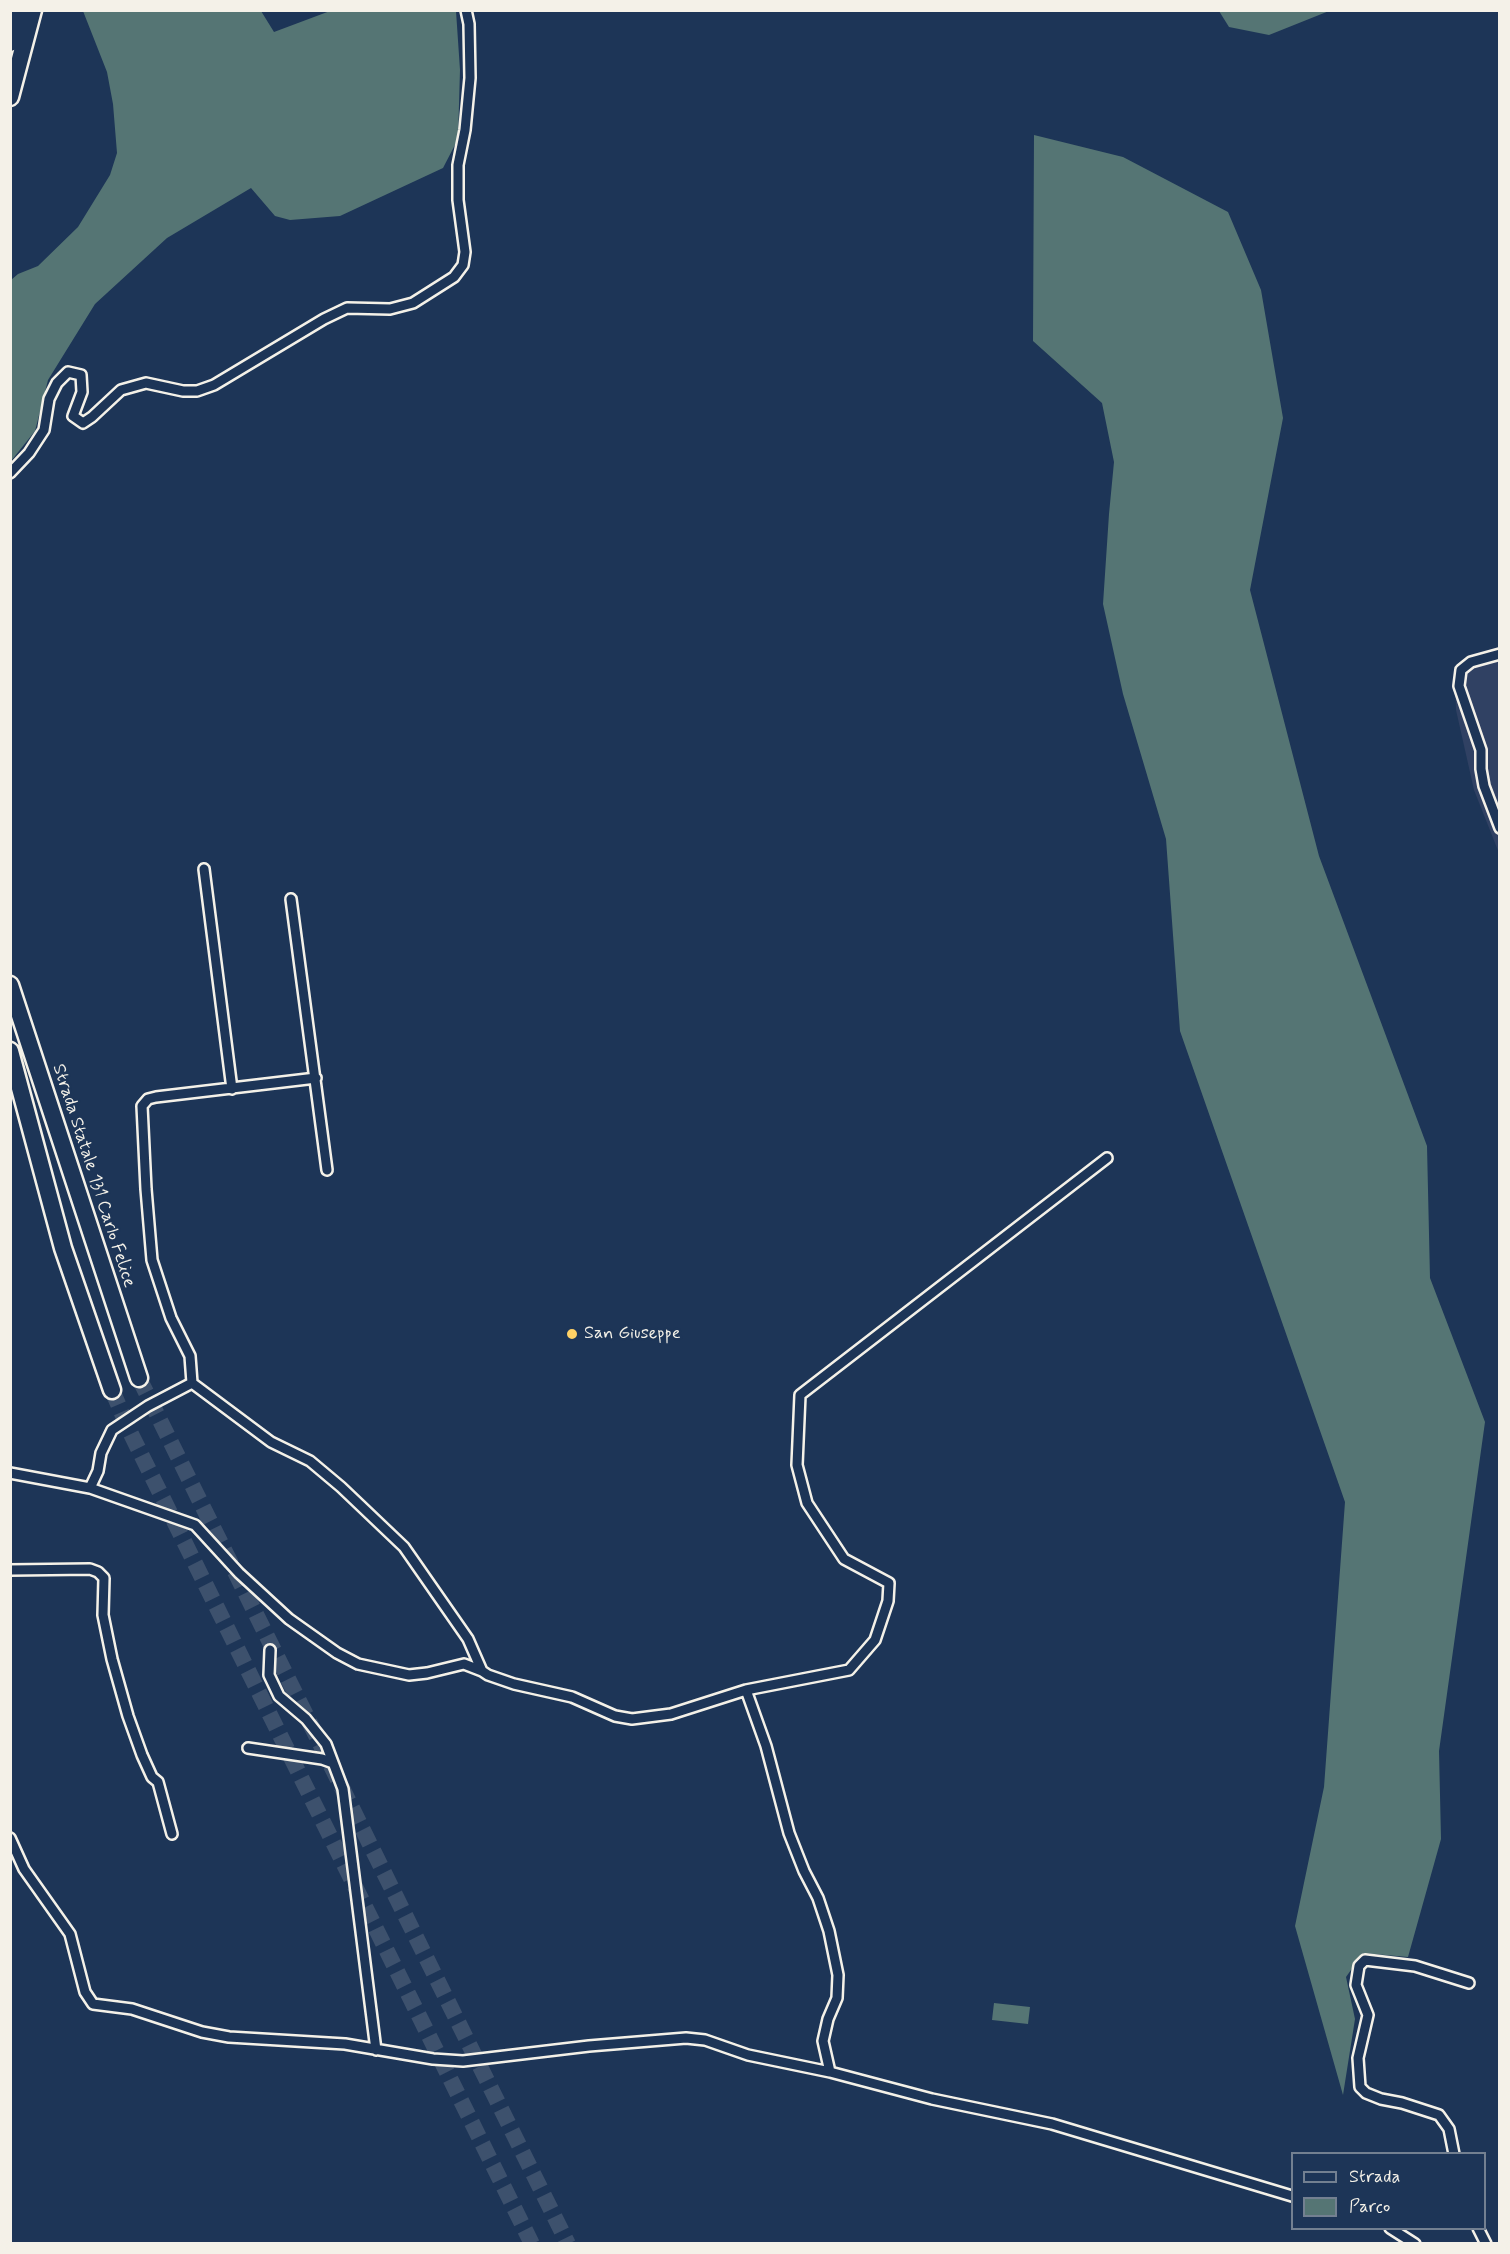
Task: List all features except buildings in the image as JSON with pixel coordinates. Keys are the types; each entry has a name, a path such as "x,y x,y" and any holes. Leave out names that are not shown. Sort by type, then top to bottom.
{"highway":[{"path":"10,43 20,10"},
{"path":"10,97 33,10"},
{"name":"Strada Statale 131 Carlo Felice","path":"10,985 139,1378"},
{"path":"10,1051 63,1248 112,1390"}],"street":[{"path":"10,474 29,453 44,430 53,391 57,383 68,372 81,375 82,392 73,416 83,423 121,390 146,383 183,391 197,391 213,385 324,319 347,308 390,309 413,303 454,277 463,266 465,252 458,200 458,165 465,130 470,78 469,24 466,10"},
{"path":"1500,654 1471,662 1461,670 1459,686 1481,750 1484,786 1500,828"},
{"path":"204,869 232,1089"},
{"path":"291,899 327,1170"},
{"path":"316,1078 148,1099 142,1107 152,1260 171,1318 190,1356 192,1383 271,1442 310,1461 404,1547 468,1639 482,1671"},
{"path":"10,1473 90,1488 195,1525 239,1573 289,1619 337,1653 358,1664 409,1675 427,1674 464,1664 514,1684 572,1696 615,1716 632,1719 671,1714 746,1690 849,1670 875,1640 888,1601 889,1583 844,1559 807,1503 797,1465 800,1395 1107,1158"},
{"path":"90,1488 98,1472 101,1453 112,1430 156,1401 192,1383"},
{"path":"10,1570 90,1569 98,1572 104,1578 103,1615 112,1659 142,1755 152,1777 158,1782 172,1834"},
{"path":"270,1650 269,1675 279,1695 306,1719 326,1744 344,1789 376,2050"},
{"path":"746,1690 766,1746 789,1833 818,1898 829,1931 838,1975 837,1998 828,2019 823,2041 830,2072"},
{"path":"248,1748 322,1759 333,1763"},
{"path":"10,1838 24,1869 70,1935 85,1992 93,2004 132,2009 202,2032 229,2037 345,2044 433,2059 463,2061 589,2046 686,2038 705,2040 748,2055 830,2072 932,2099 1052,2124 1291,2195"},
{"path":"1454,2152 1449,2129 1439,2115 1381,2099 1366,2093 1360,2087 1358,2058 1368,2015 1356,1985 1359,1966 1365,1960 1415,1966 1469,1983"},
{"path":"1392,2230 1415,2244"},
{"path":"1479,2230 1486,2244"}],"shaded area":[{"path":"1499,647 1499,853 1474,790 1456,710 1455,677 1461,665"}],"green space":[{"path":"83,11 261,11 274,32 330,11 456,11 460,70 458,139 443,168 340,216 290,220 275,216 251,188 167,238 95,304 48,380 35,431 11,461 11,280 18,274 38,266 78,227 110,175 117,153 113,104 107,72"},
{"path":"1219,11 1329,11 1269,35 1229,27"},
{"path":"1034,135 1123,157 1228,212 1261,290 1283,418 1250,590 1319,856 1427,1146 1430,1278 1485,1422 1439,1751 1441,1839 1408,1957 1363,1953 1346,1977 1355,2019 1343,2095 1295,1926 1324,1787 1345,1502 1180,1031 1166,839 1123,694 1103,604 1114,462 1102,403 1033,341"},
{"path":"994,2003 1030,2007 1028,2024 992,2020"}],"tunnel":[{"path":"139,1378 568,2244"},
{"path":"112,1390 130,1432 532,2244"}],"place":[{"name":"San Giuseppe","path":"572,1334"}]}
